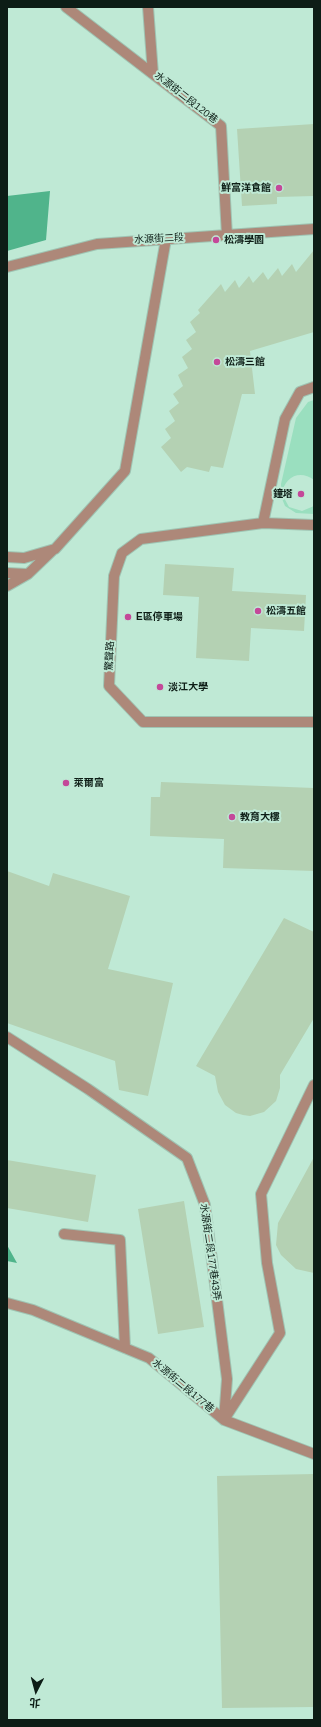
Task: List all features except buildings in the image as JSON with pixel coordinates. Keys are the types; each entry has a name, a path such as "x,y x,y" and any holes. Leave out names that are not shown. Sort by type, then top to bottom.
{"street":[{"path":"66,7 153,74"},
{"name":"水源街二段120巷","path":"148,7 153,74 221,126 227,236"},
{"name":"水源街二段","path":"7,267 97,244 166,238 227,236 314,230"},
{"path":"7,586 28,574 55,549 125,471 166,238"},
{"path":"263,523 285,419 300,392 314,387"},
{"name":"驚聲路","path":"314,525 263,523 141,539 122,553 114,576 109,686 143,722 314,722"},
{"path":"7,557 24,558 55,549"},
{"path":"7,573 28,574"},
{"name":"水源街二段177巷43弄","path":"7,1037 88,1089 187,1158 205,1204 227,1379 224,1420"},
{"path":"224,1420 280,1333 267,1263 261,1194 314,1085"},
{"path":"64,1234 120,1240 125,1348"},
{"name":"水源街二段177巷","path":"7,1303 33,1310 149,1358 224,1420 314,1454"}],"green space":[{"path":"50,191 46,240 7,251 7,196"},
{"path":"314,400 314,480 303,475 294,476 286,483 282,494 289,507 302,511 314,506 314,514 296,513 285,506 281,496 281,484 296,418 308,402"},
{"path":"7,1245 17,1263 7,1261"}],"place":[{"name":"鮮富洋食館","path":"279,188"},
{"name":"松濤學園","path":"216,240"},
{"name":"松濤三館","path":"217,362"},
{"name":"鐘塔","path":"301,494"},
{"name":"松濤五館","path":"258,611"},
{"name":"E區停車場","path":"128,617"},
{"name":"淡江大學","path":"160,687"},
{"name":"萊爾富","path":"66,783"},
{"name":"教育大樓","path":"232,817"}]}
